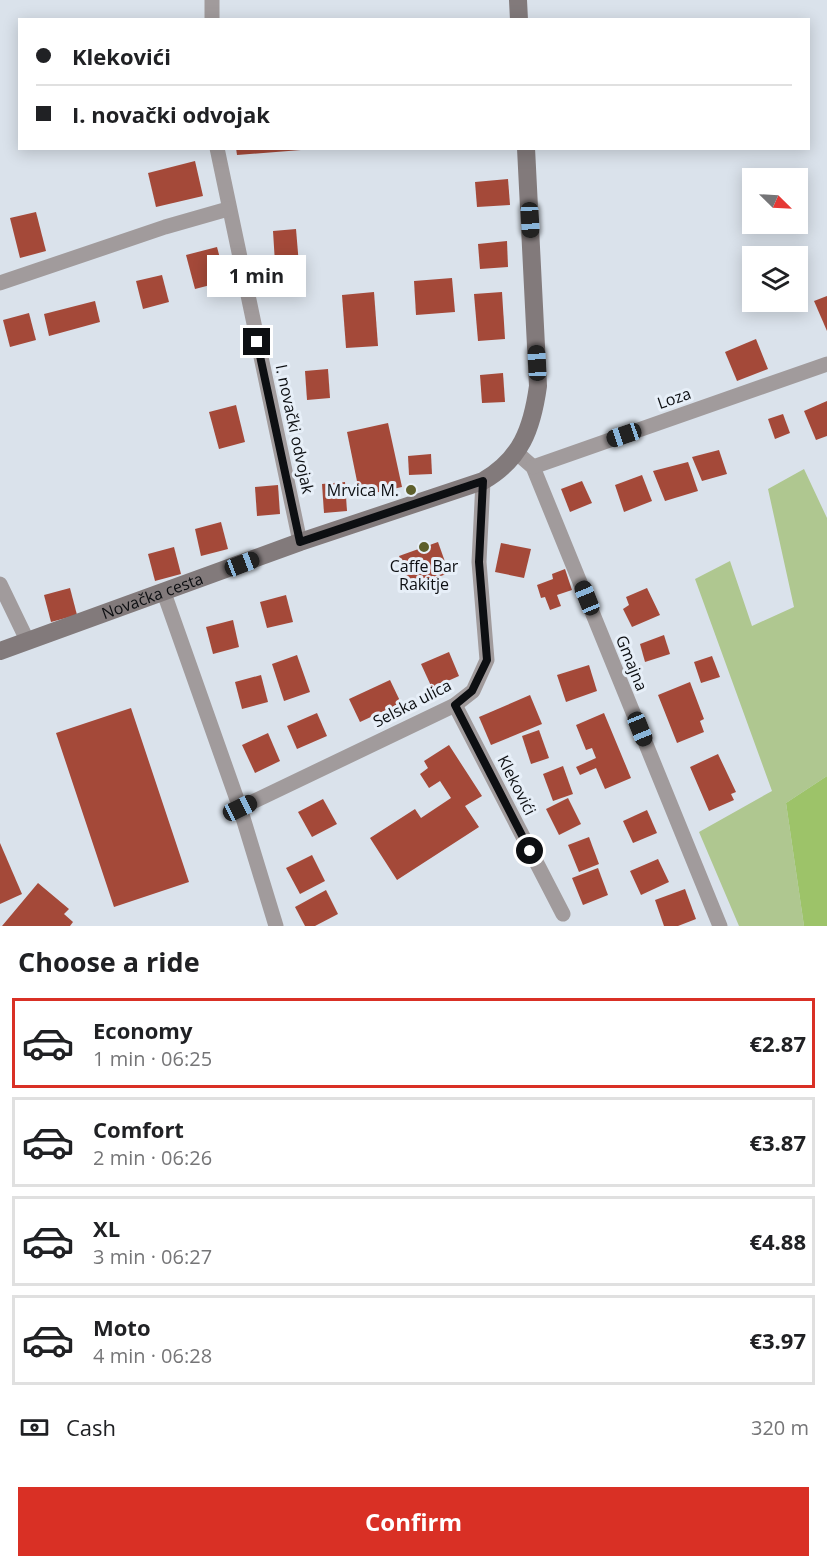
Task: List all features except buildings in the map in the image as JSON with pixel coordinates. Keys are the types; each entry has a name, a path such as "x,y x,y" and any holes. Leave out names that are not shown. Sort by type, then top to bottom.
{"street":[{"path":"212,18 213,0"},
{"path":"518,0 519,18"},
{"name":"I. novački odvojak","path":"217,150 300,542"},
{"name":"Novačka cesta","path":"0,651 300,542 483,481 503,469 517,453 535,412 538,386 526,150"},
{"path":"0,283 165,227 228,209"},
{"name":"Loza","path":"533,467 827,364"},
{"name":"Gmajna","path":"517,453 533,467 720,926"},
{"name":"Selska ulica","path":"240,808 455,705 472,691 487,660 479,562 483,481"},
{"path":"0,584 27,640"},
{"path":"164,593 240,808 276,926"},
{"name":"Klekovići","path":"455,705 563,914"}],"green space":[{"path":"804,469 827,518 827,776 786,803 804,926 739,926 699,832 772,791 695,579 730,561 752,626 794,607 768,489"},
{"path":"827,776 827,926 804,926 786,803"}],"place":[{"name":"Mrvica M.","path":"411,490"},
{"name":"Caffe Bar Rakitje","path":"424,547"}],"route":[{"path":"257,342 300,542 483,481 479,562 487,660 472,691 455,705 530,851"}]}
